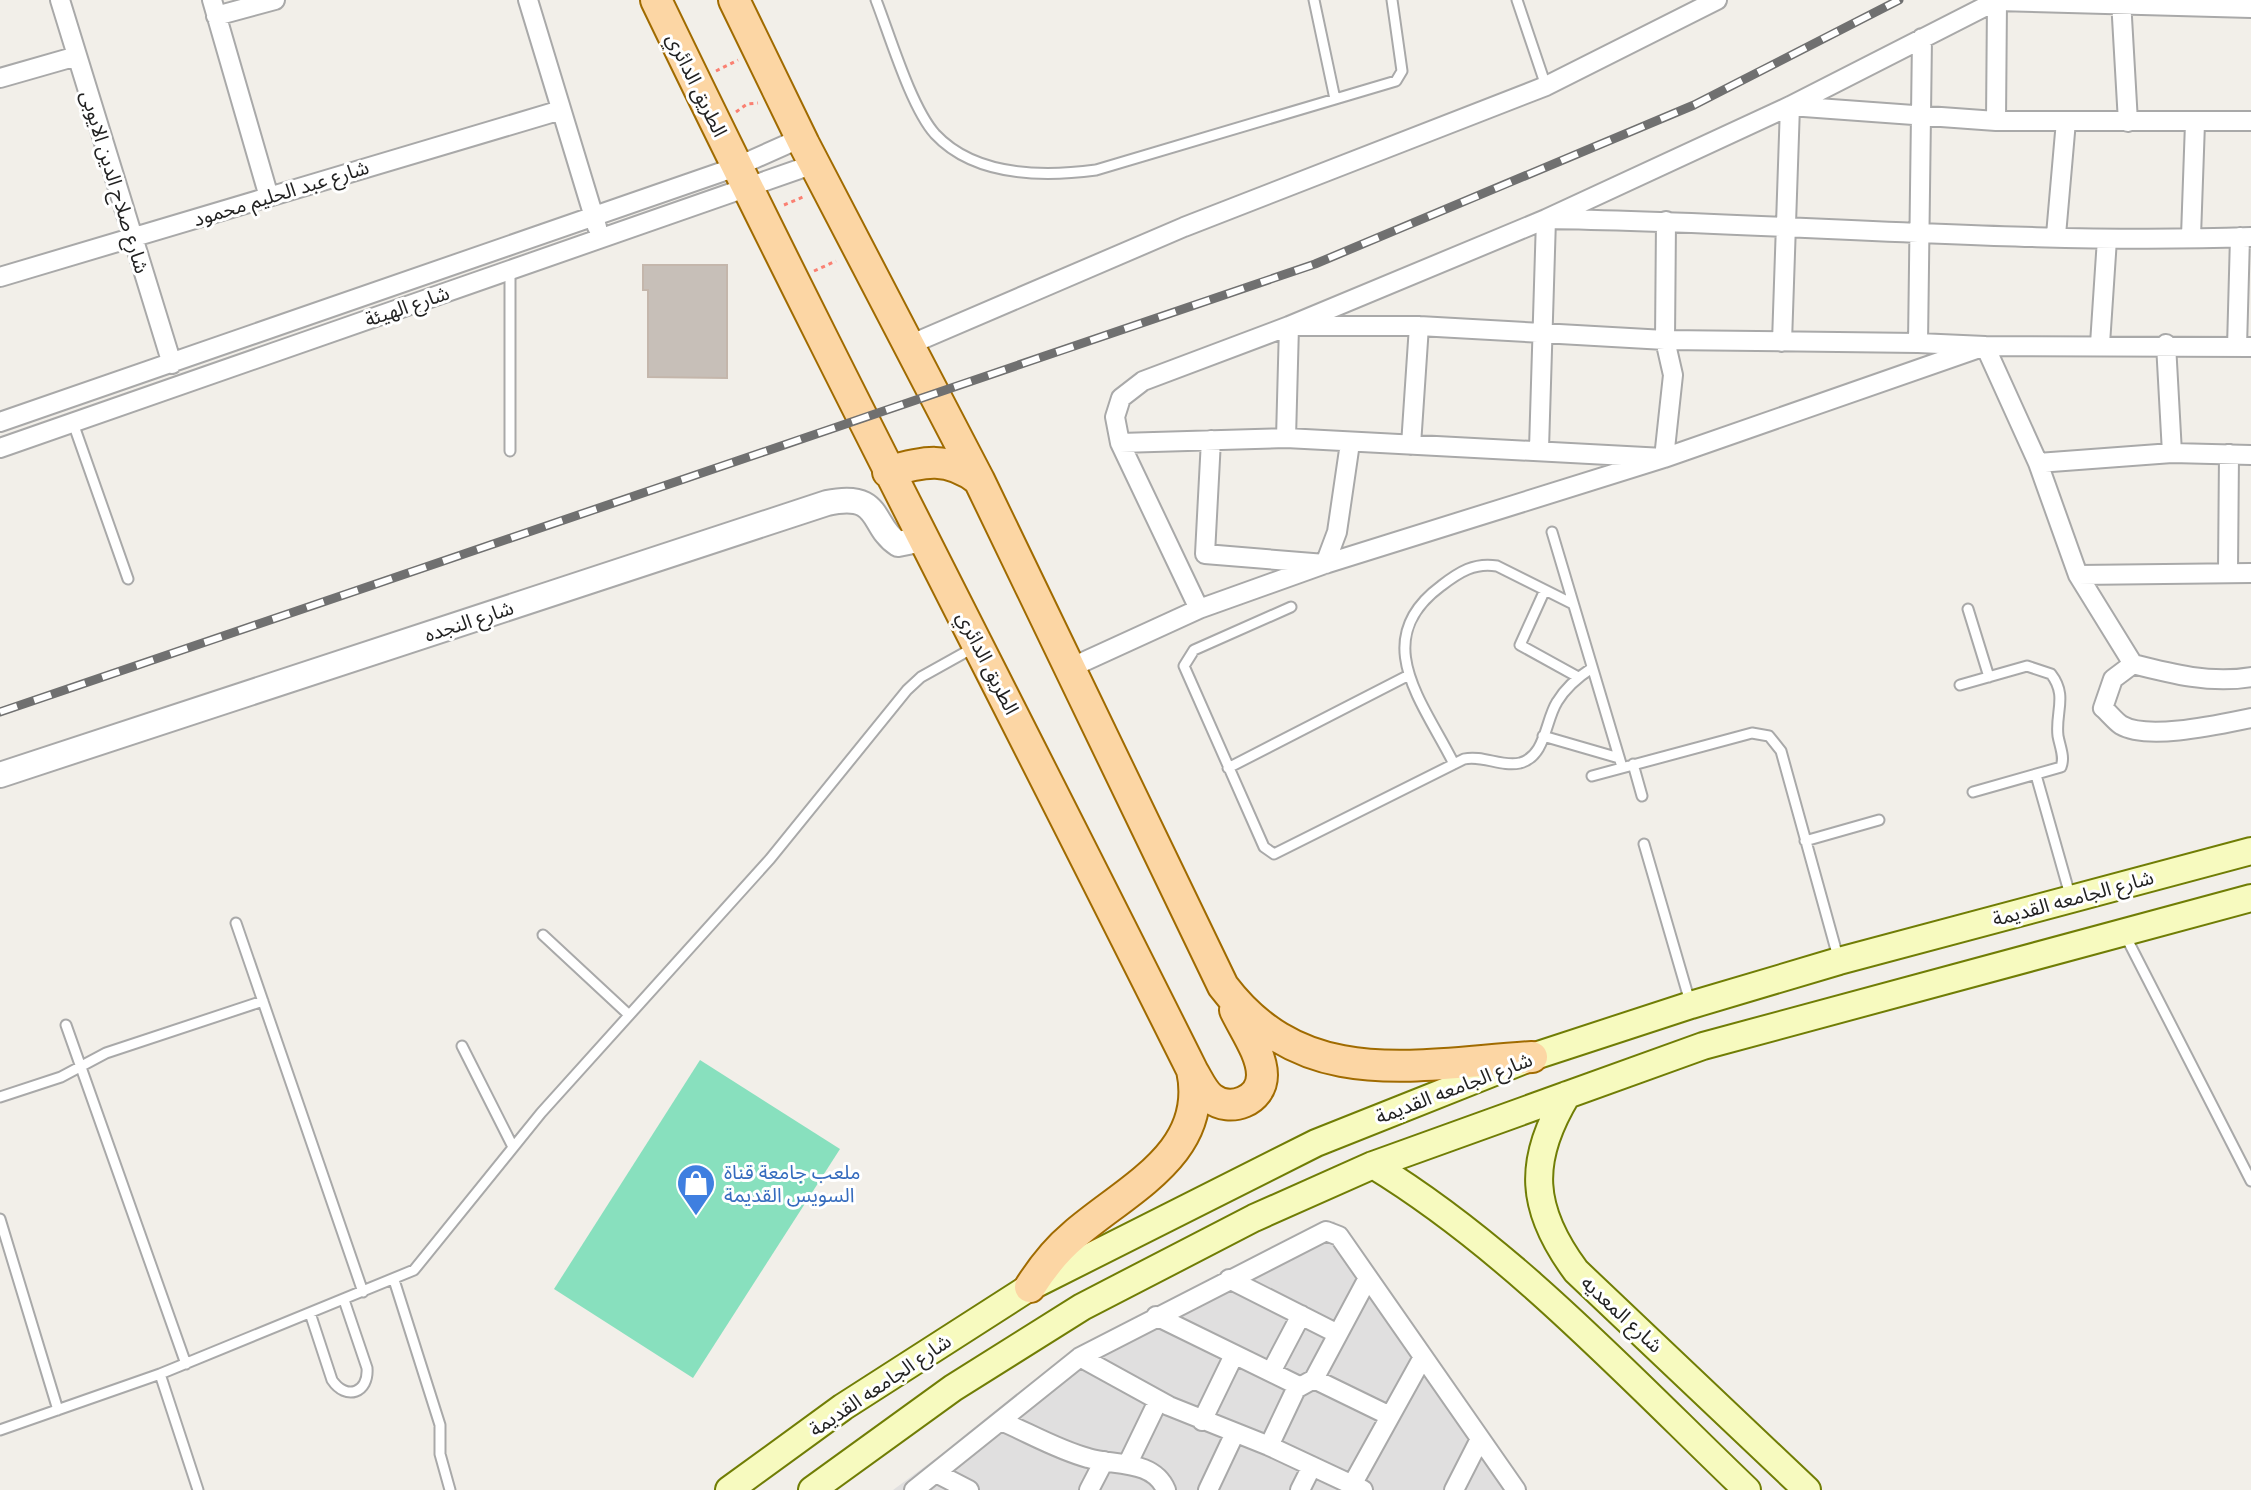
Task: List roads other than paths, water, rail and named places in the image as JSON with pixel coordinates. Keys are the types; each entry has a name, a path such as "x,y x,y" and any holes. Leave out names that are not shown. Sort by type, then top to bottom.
{"main road":[{"name":"الطريق الدائري","path":"656,0 888,472 979,644 1192,1070 1194,1112 1178,1149 1065,1243 1030,1287"},
{"path":"734,0 748,60 807,151 979,480 1259,1061 1262,1075 1258,1089 1248,1100 1234,1105 1220,1103 1207,1095 1192,1070"},
{"path":"888,472 926,461 946,462 964,468 979,480"},
{"name":"شارع الجامعه القديمة","path":"729,1490 843,1407 1030,1287 1316,1143 1532,1057 1691,1005 1839,961 2251,851"},
{"path":"2071,898 2083,942"},
{"path":"812,1490 953,1388 1058,1320 1254,1218 1373,1165 1703,1046 2251,898"},
{"path":"1223,986 1263,1029 1297,1049 1334,1062 1372,1066 1532,1057"},
{"name":"شارع المعديه","path":"1567,1095 1547,1128 1538,1165 1540,1204 1553,1240 1576,1271 1807,1490"},
{"path":"1373,1165 1440,1209 1482,1242 1691,1436 1736,1484"},
{"path":"1691,1436 1721,1407"}],"street":[{"name":"شارع صلاح الدين الايوبى","path":"60,0 172,364"},
{"path":"269,197 214,8 275,0"},
{"path":"528,0 601,239"},
{"path":"909,345 1184,227 1546,86 1717,0"},
{"path":"1996,121 1997,0"},
{"path":"1199,609 1120,443 1115,417 1121,398 1143,381 1289,326 1546,219 1790,106 1997,0 2251,8"},
{"path":"2122,2 2128,122"},
{"path":"1918,343 1922,235 1922,38"},
{"path":"0,78 77,56"},
{"path":"1790,106 1996,121 2251,121"},
{"path":"1782,342 1790,106"},
{"name":"شارع عبد الحليم محمود","path":"0,277 561,110"},
{"path":"2056,235 2066,121"},
{"path":"2191,236 2195,123"},
{"name":"شارع الهيئة","path":"0,448 601,239 807,151"},
{"name":"شارع الهيئة","path":"0,422 594,217 742,178 807,151"},
{"path":"1289,326 1419,326 1665,340 2244,347 2246,237 2107,239 2056,235 1922,235 1666,221 1546,219"},
{"path":"1539,449 1546,219"},
{"path":"1664,458 1673,375 1665,340 1666,221"},
{"path":"2100,344 2107,239"},
{"path":"1286,438 1289,326"},
{"path":"1411,445 1419,326"},
{"path":"2166,344 2172,453"},
{"path":"1070,668 1199,609 1325,564 1664,458 1985,346"},
{"path":"1985,346 2038,463 2078,575 2133,664 2176,676 2231,681 2251,677"},
{"path":"1120,443 1286,438 1664,458"},
{"path":"1205,554 1211,440"},
{"path":"1325,564 1337,532 1350,443"},
{"path":"2038,463 2172,453 2251,455"},
{"path":"2228,571 2229,454"},
{"name":"شارع النجده","path":"0,775 827,503 841,500 862,504 878,516 898,544 923,539"},
{"path":"1179,567 1205,554 1325,564"},
{"path":"2078,575 2251,573"},
{"path":"2133,664 2113,679 2103,708 2123,726 2191,731 2251,718"},
{"path":"914,1490 1080,1357 1326,1231 1339,1236 1516,1490"},
{"path":"1269,1446 1338,1334 1368,1278"},
{"path":"1229,1279 1338,1334"},
{"path":"1271,1372 1301,1315"},
{"path":"1156,1316 1271,1372 1390,1416"},
{"path":"1202,1421 1234,1355"},
{"path":"1080,1357 1158,1401 1234,1435 1269,1446 1350,1487 1423,1357"},
{"path":"1128,1463 1158,1401"},
{"path":"1001,1421 1087,1458 1128,1463 1158,1478 1166,1490"},
{"path":"1208,1490 1234,1435"},
{"path":"1454,1490 1480,1439"},
{"path":"1089,1490 1104,1461"},
{"path":"1300,1490 1312,1466"},
{"path":"936,1473 969,1490"}],"lane":[{"path":"876,0 917,103 935,134 963,155 997,169 1062,174 1096,170 1396,81 1401,76 1392,0"},
{"path":"1314,0 1335,99"},
{"path":"1517,0 1546,86"},
{"path":"510,270 510,451"},
{"path":"73,423 128,579"},
{"path":"1552,532 1621,763"},
{"path":"1454,764 1409,675 1403,655 1409,620 1432,593 1461,572 1485,564 1497,566 1573,604"},
{"path":"1544,592 1520,645 1578,677"},
{"path":"1291,607 1194,650 1186,660 1185,673 1264,847 1274,854 1472,757 1518,763 1535,754 1555,705 1578,677 1592,668"},
{"path":"1968,609 1989,677"},
{"path":"1,1428 186,1364 394,1280 422,1262 513,1147 628,1014 770,859 907,690 921,677 979,644"},
{"path":"1960,685 2035,666 2057,681 2062,700 2058,730 2063,761 2058,769 1973,792"},
{"path":"1228,768 1409,675"},
{"path":"1543,736 1621,763 1633,764 1752,733 1769,736 1781,751 1839,961"},
{"path":"1592,776 1621,763"},
{"path":"1633,764 1642,796"},
{"path":"2036,775 2071,898"},
{"path":"1805,841 1879,820"},
{"path":"1644,844 1691,1005"},
{"path":"236,923 363,1292"},
{"path":"2124,932 2251,1181"},
{"path":"543,935 628,1014"},
{"path":"0,1097 81,1067 106,1053 263,1001"},
{"path":"66,1025 186,1364"},
{"path":"462,1046 513,1147"},
{"path":"0,1219 5,1254 58,1410"},
{"path":"394,1280 440,1425 441,1460 450,1490"},
{"path":"310,1313 332,1380 339,1390 350,1394 361,1390 368,1380 367,1368 344,1300"},
{"path":"160,1374 198,1490"}],"railway":[{"path":"0,712 1315,264 1694,105 1899,0"}],"place":[{"name":"ملعب جامعة قناة السويس القديمة","path":"696,1217"}]}
